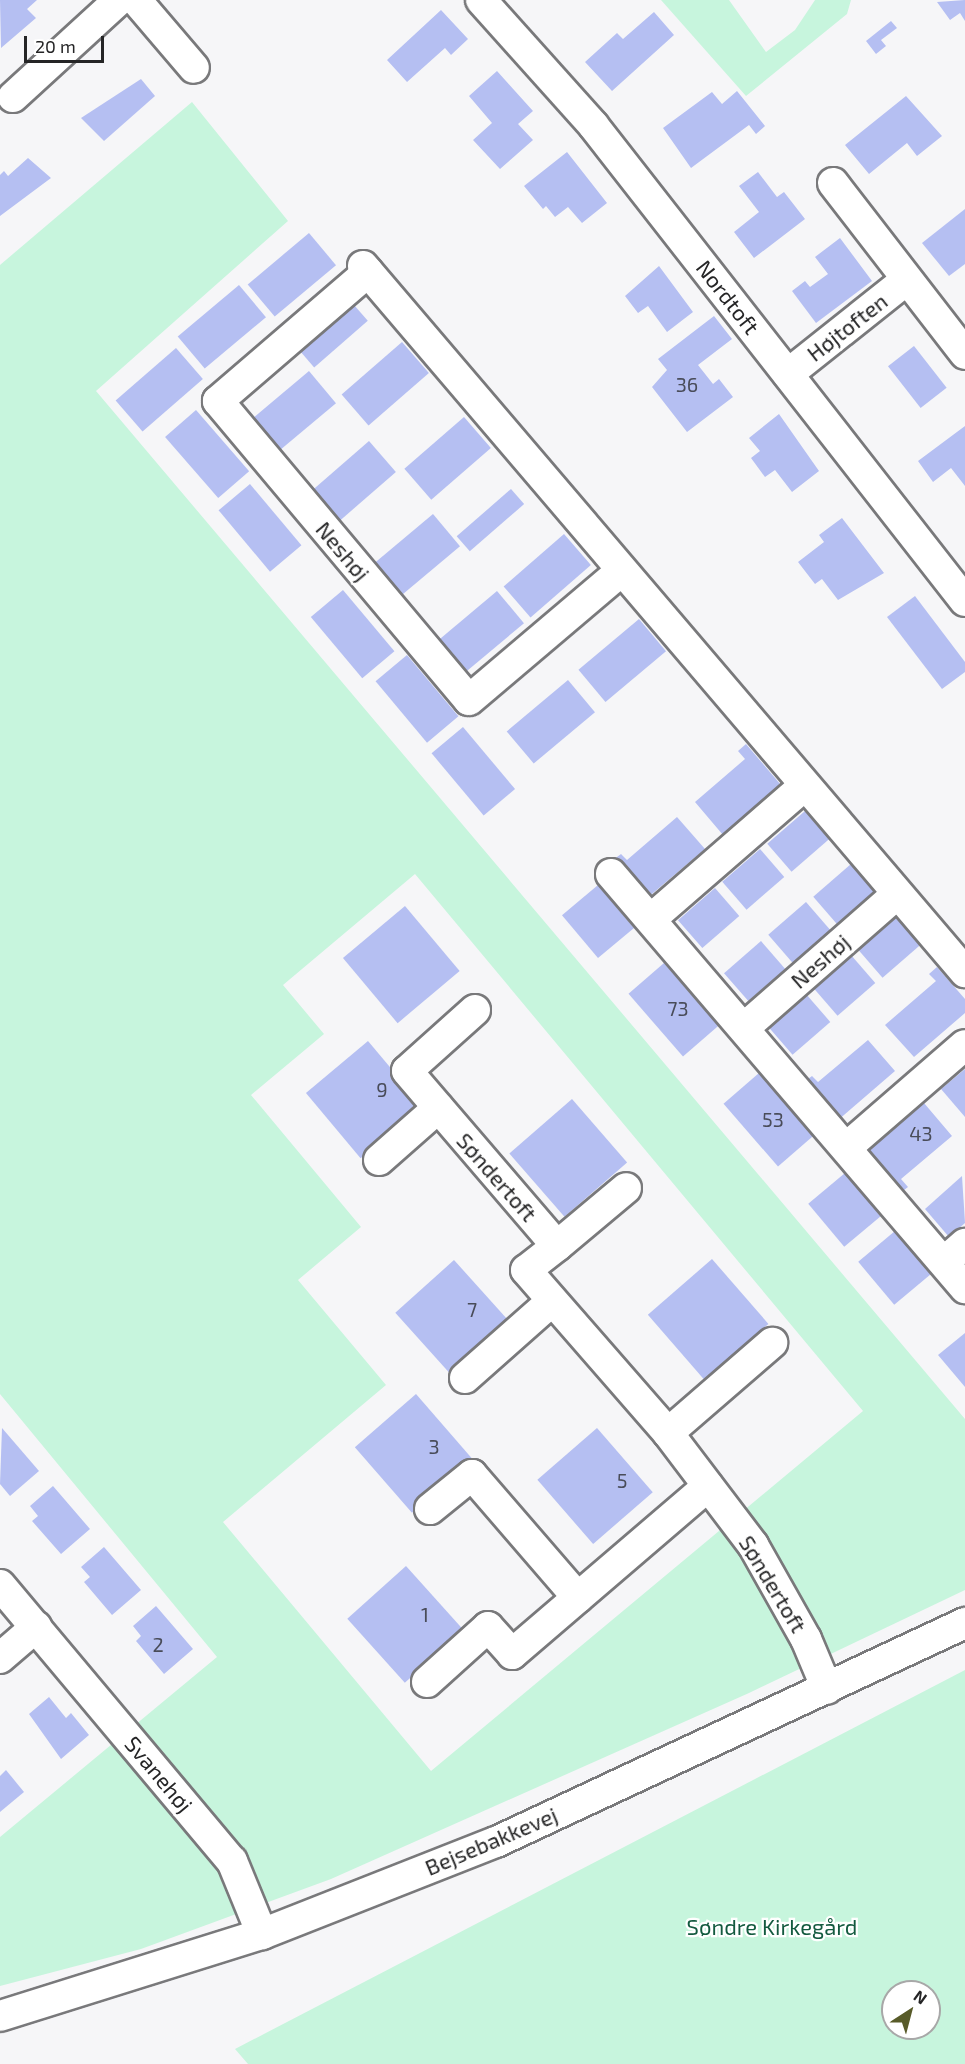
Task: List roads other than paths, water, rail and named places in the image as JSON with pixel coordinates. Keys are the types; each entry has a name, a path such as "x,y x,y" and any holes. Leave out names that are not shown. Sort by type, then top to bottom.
{"street":[{"path":"13,97 119,0"},
{"path":"136,0 194,68"},
{"name":"Nordtoft","path":"481,0 593,124 965,602"},
{"name":"Højtoften","path":"833,183 965,354"},
{"name":"Neshøj","path":"620,572 469,700 218,401 366,269 620,572 965,972"},
{"name":"Højtoften","path":"788,374 906,280"},
{"path":"651,919 804,786"},
{"path":"611,874 846,1148 954,1253 965,1288"},
{"name":"Neshøj","path":"744,1028 897,894"},
{"name":"Søndertoft","path":"475,1010 407,1071 557,1246"},
{"path":"846,1148 965,1045"},
{"path":"379,1160 438,1108"},
{"name":"Søndertoft","path":"626,1188 526,1270 668,1433 708,1486 781,1591 827,1689"},
{"path":"465,1378 552,1301"},
{"path":"668,1433 772,1343"},
{"path":"430,1509 472,1475 578,1598"},
{"path":"427,1682 488,1627 512,1654 708,1486"},
{"name":"Svanehøj","path":"0,1585 232,1861 262,1934"},
{"name":"Bejsebakkevej","path":"0,2016 262,1934 496,1842 965,1623"},
{"path":"0,1658 36,1627"}],"park label":[{"name":"Søndre Kirkegård","path":"772,1927"}]}
